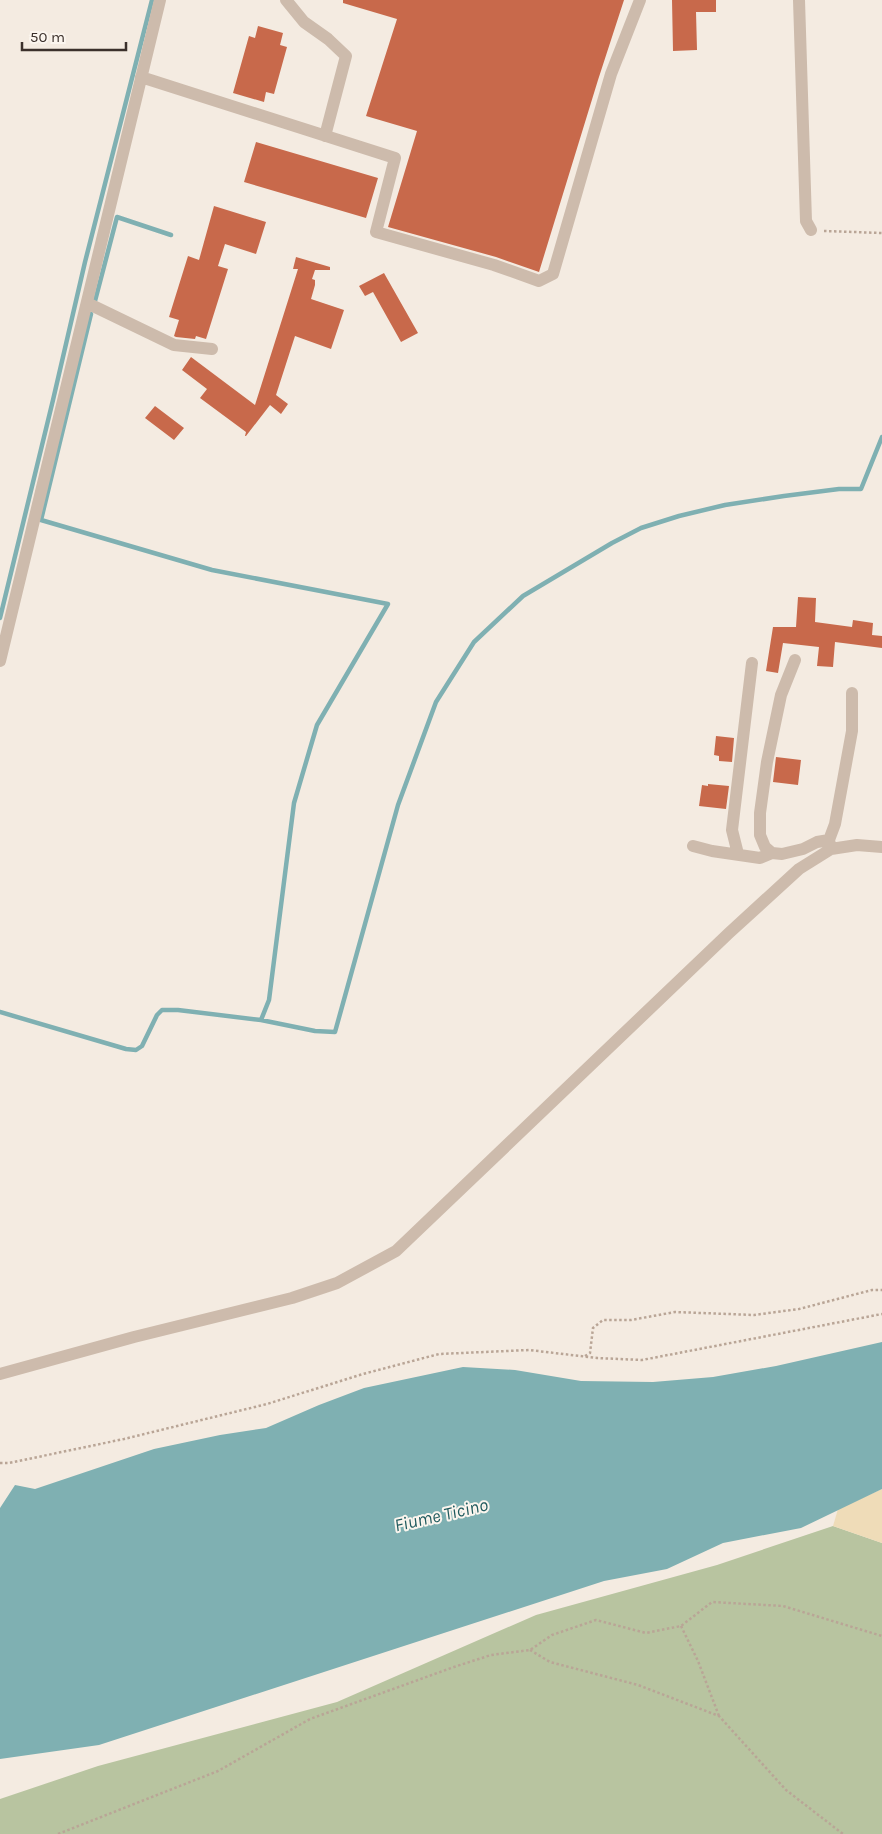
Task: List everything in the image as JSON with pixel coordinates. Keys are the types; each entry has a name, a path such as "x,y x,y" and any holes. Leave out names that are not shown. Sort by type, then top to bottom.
{"street":[{"path":"0,661 160,0"},
{"path":"286,0 304,22 328,39 346,56 325,136"},
{"path":"141,77 395,158 376,232 494,265 539,281 553,274 611,74 640,0"},
{"path":"799,0 806,221 811,230"},
{"path":"86,303 174,345 212,349"},
{"path":"772,853 765,847 760,835 760,813 766,762 781,695 795,660"},
{"path":"738,854 732,830 752,663"},
{"path":"0,1374 134,1337 292,1298 337,1283 396,1250 729,933 799,869 830,845 852,731 852,693"},
{"path":"693,846 712,851 760,858 772,853 782,854 802,849 818,842 830,845 882,847"}],"path":[{"path":"811,230 882,233"},
{"path":"584,1356 590,1353 592,1328 603,1320 631,1320 675,1312 754,1315 799,1309 872,1290 882,1290"},
{"path":"0,1463 9,1463 124,1439 267,1404 363,1374 439,1354 529,1350 642,1360 882,1314"},
{"path":"58,1834 218,1771 310,1718 491,1655 530,1650 552,1635 596,1620 646,1633 681,1626 712,1602 783,1606 882,1636"},
{"path":"681,1626 698,1661 719,1716 786,1790 843,1834"},
{"path":"530,1650 550,1662 638,1685 719,1716"}],"green space":[{"path":"833,1526 882,1543 882,1834 0,1834 0,1799 98,1766 337,1702 536,1615 717,1565"}],"sand":[{"path":"882,1489 882,1543 833,1526 838,1509"}],"water":[{"name":"Fiume Ticino","path":"882,1342 882,1489 801,1528 723,1543 667,1569 604,1581 99,1745 0,1759 0,1508 15,1485 35,1489 154,1449 220,1435 266,1428 364,1388 463,1367 515,1370 581,1381 653,1382 713,1377 776,1366"}],"building":[{"path":"343,0 624,0 539,272 496,257 388,227 417,131 366,116 397,19 343,3"},
{"path":"672,0 716,0 716,12 696,12 697,50 673,51"},
{"path":"258,26 283,33 280,45 287,47 274,94 266,92 264,102 233,93 249,36 255,38"},
{"path":"256,142 378,178 366,218 244,182"},
{"path":"214,206 266,222 256,254 225,244 218,266 228,269 206,339 196,336 195,339 176,337 174,336 179,320 169,317 188,256 199,260"},
{"path":"296,257 330,267 330,270 315,270 312,279 315,280 315,285 311,299 344,310 331,349 295,336 276,395 288,404 281,414 270,405 245,436 246,432 200,398 207,389 182,370 191,357 255,405 298,269 293,269"},
{"path":"384,273 418,333 401,342 373,292 365,296 359,286"},
{"path":"155,406 184,428 174,440 145,418"},
{"path":"798,597 816,598 815,622 852,627 853,620 873,623 872,635 882,636 882,648 835,642 833,667 817,666 819,647 783,643 778,673 766,671 773,627 796,627"},
{"path":"716,736 734,738 732,762 719,761 719,756 714,755"},
{"path":"776,757 801,760 798,785 773,782"},
{"path":"708,784 729,786 726,809 699,806 702,785 708,786"}],"waterway":[{"path":"0,618 85,262 152,0"},
{"path":"95,301 117,217 171,235"},
{"path":"91,314 41,520 212,570 388,604 317,725 294,803 269,1000 261,1020"},
{"path":"0,1012 126,1049 136,1050 142,1046 157,1015 162,1010 178,1010 261,1020 315,1031 335,1032 398,805 436,702 474,642 523,596 641,528 679,516 725,505 839,489 861,489 882,437"}]}
